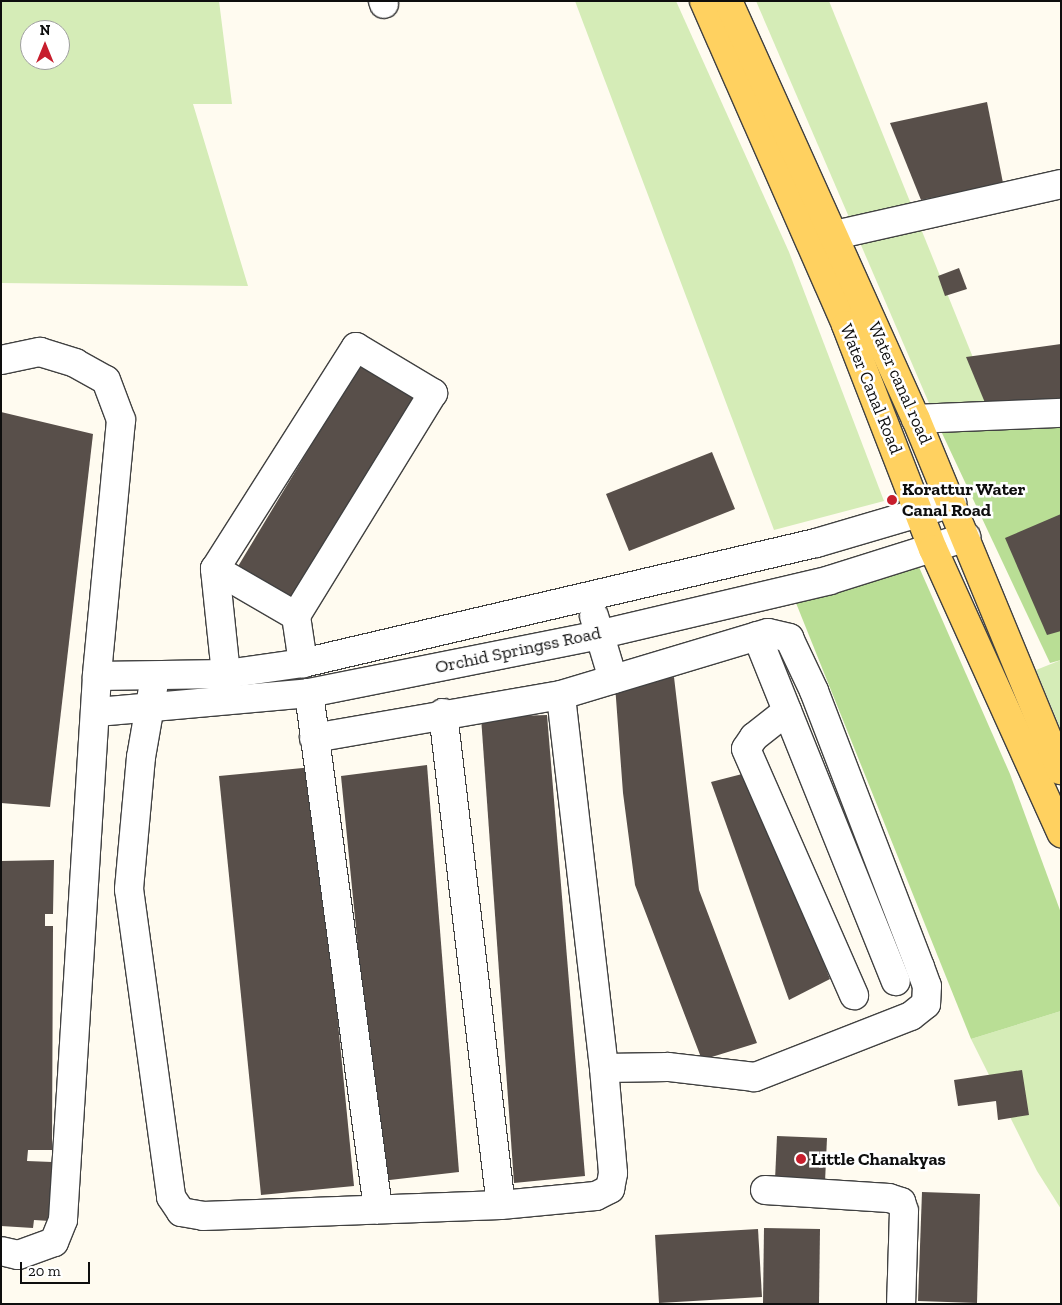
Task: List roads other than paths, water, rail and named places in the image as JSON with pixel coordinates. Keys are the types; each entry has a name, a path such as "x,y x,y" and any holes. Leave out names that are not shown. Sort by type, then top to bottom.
{"main road":[{"name":"Water Canal Road","path":"704,1 823,242 933,549 1047,757 1060,830"},
{"name":"Water canal road","path":"728,1 823,242 916,419 952,503 1047,757"}],"street":[{"path":"823,242 1061,184"},
{"path":"226,674 215,569 356,347 433,393 296,616 303,663"},
{"path":"1,360 40,352 75,363 106,380 121,420 97,676 97,712 63,1220 54,1242 18,1255 1,1251"},
{"path":"916,419 1061,412"},
{"name":"Orchid Springss Road","path":"97,676 155,677 226,674 303,663 590,598 816,543 952,503"},
{"name":"Orchid Springss Road","path":"97,712 148,710 309,693 598,635 830,580 966,537"},
{"path":"215,569 296,616"},
{"path":"590,598 598,635 613,679"},
{"path":"314,738 442,713 561,695 756,636 779,633 789,638 814,691 928,986 926,1004 911,1016 755,1077 668,1067 604,1068"},
{"path":"756,636 896,982"},
{"path":"155,677 148,710 129,889 171,1197 181,1212 203,1216 501,1205 596,1196 610,1189 613,1173 604,1068 561,695"},
{"path":"309,693 378,1209"},
{"path":"787,711 754,737 746,749 854,995"},
{"path":"442,713 501,1205"},
{"path":"764,1190 889,1198 901,1202 904,1211 901,1304"}],"place":[{"name":"Korattur Water Canal Road","path":"892,500"},
{"name":"Little Chanakyas","path":"801,1159"}]}
